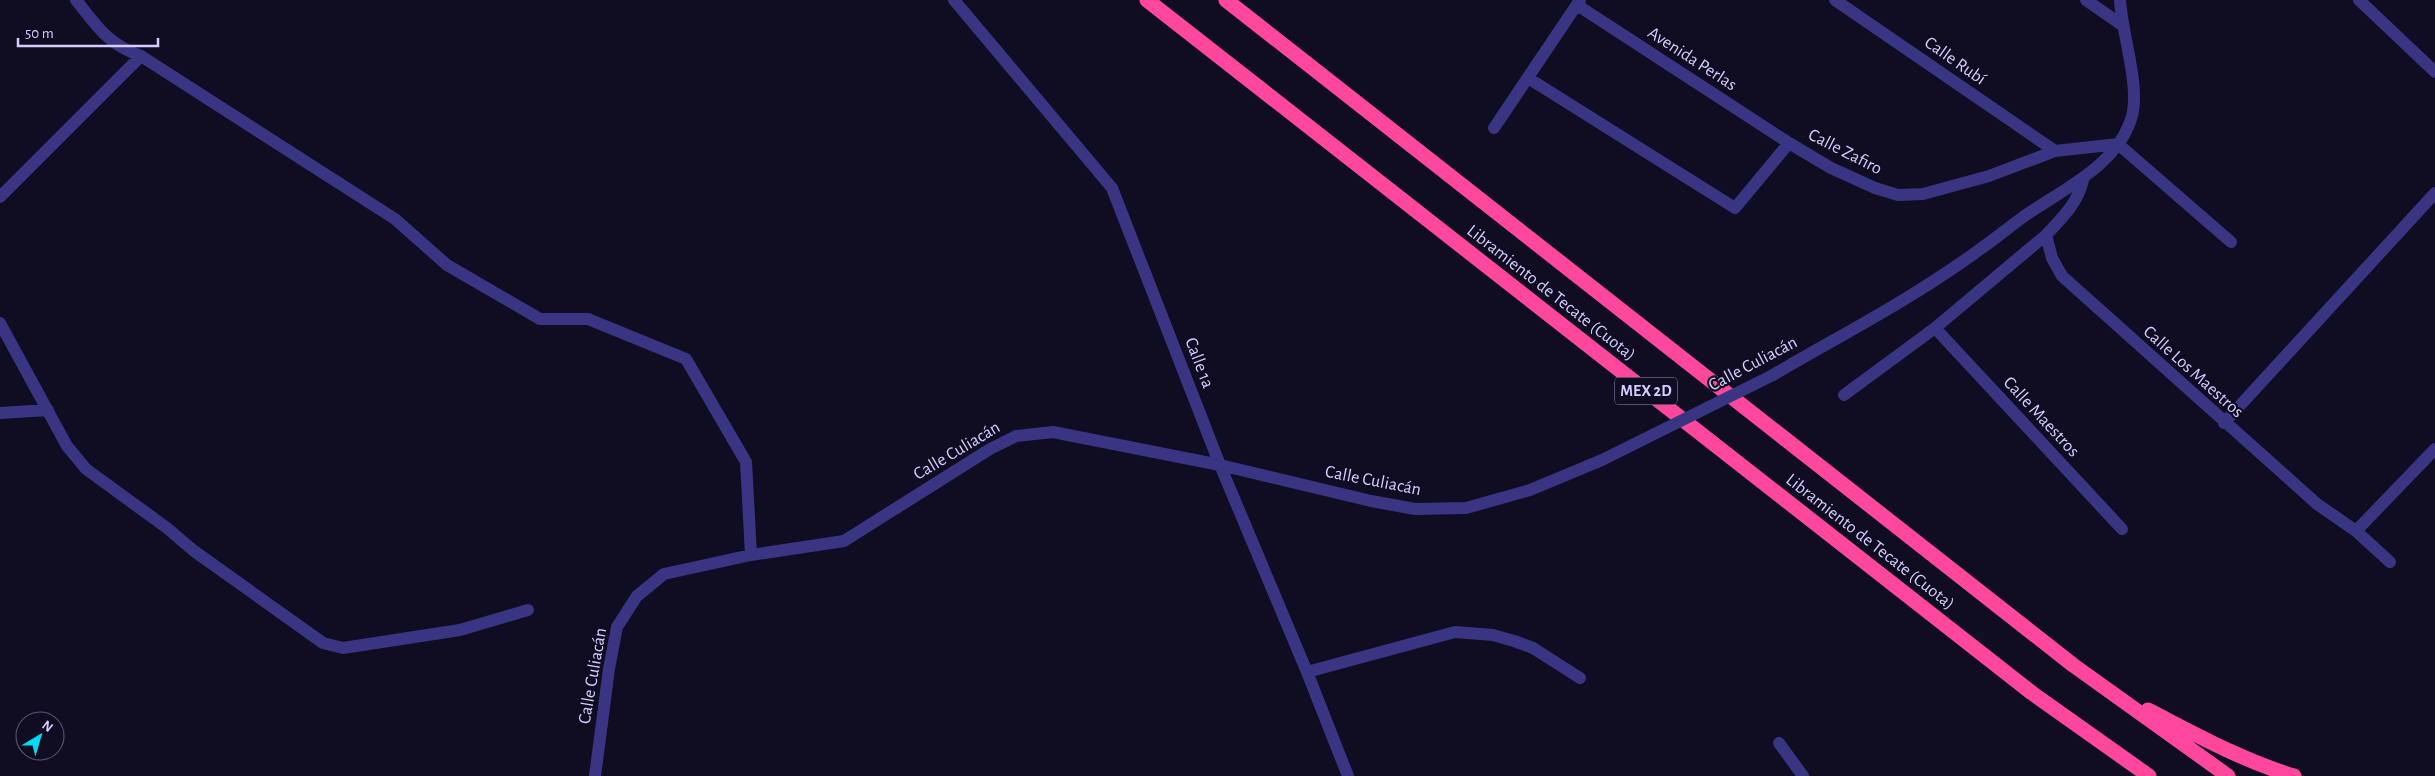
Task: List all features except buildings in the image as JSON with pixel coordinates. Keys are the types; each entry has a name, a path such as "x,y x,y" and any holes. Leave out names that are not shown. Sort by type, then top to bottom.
{"highway":[{"name":"Libramiento de Tecate (Cuota)","path":"1147,0 2032,693 2149,776"},
{"name":"Libramiento de Tecate (Cuota)","path":"1226,0 2073,665 2228,776"},
{"path":"2073,665 2141,706 2206,740 2294,776"}],"street":[{"path":"76,0 113,42 122,49 141,56 395,219 447,265 540,320 588,319 686,359 746,462 751,555"},
{"name":"Calle 1a","path":"954,0 1112,188 1220,465 1308,672 1348,776"},
{"name":"Calle Rubí","path":"1836,0 2055,151"},
{"path":"2086,0 2122,25"},
{"name":"Calle Culiacán","path":"595,776 609,669 617,627 637,596 664,574 751,555 844,541 990,449 1016,436 1053,432 1220,465 1394,506 1415,509 1466,508 1530,490 1602,460 1773,375 1961,263 2024,217 2083,180 2118,144 2132,115 2134,88 2122,25 2120,0"},
{"path":"2359,0 2435,72"},
{"path":"1494,128 1579,3"},
{"name":"Avenida Perlas","path":"1579,3 1789,143"},
{"path":"0,197 117,77 141,56"},
{"name":"Calle Zafiro","path":"1528,78 1736,208 1789,143 1831,168 1875,188 1898,195 1923,194 1989,176 2055,151 2118,144"},
{"path":"2118,144 2231,242"},
{"path":"1844,395 1934,328 2046,235 2074,203 2080,192 2083,180"},
{"path":"2224,422 2435,193"},
{"name":"Calle Los Maestros","path":"2046,235 2052,258 2062,276 2317,504 2356,532 2390,562"},
{"path":"0,323 67,446 86,468 167,528 194,551 323,643 343,648 460,630 528,610"},
{"name":"Calle Maestros","path":"1934,328 2122,529"},
{"path":"0,413 48,410"},
{"path":"2356,532 2435,449"},
{"path":"1308,672 1455,632 1494,635 1514,640 1533,648 1580,678"},
{"path":"1778,743 1803,776"}]}
